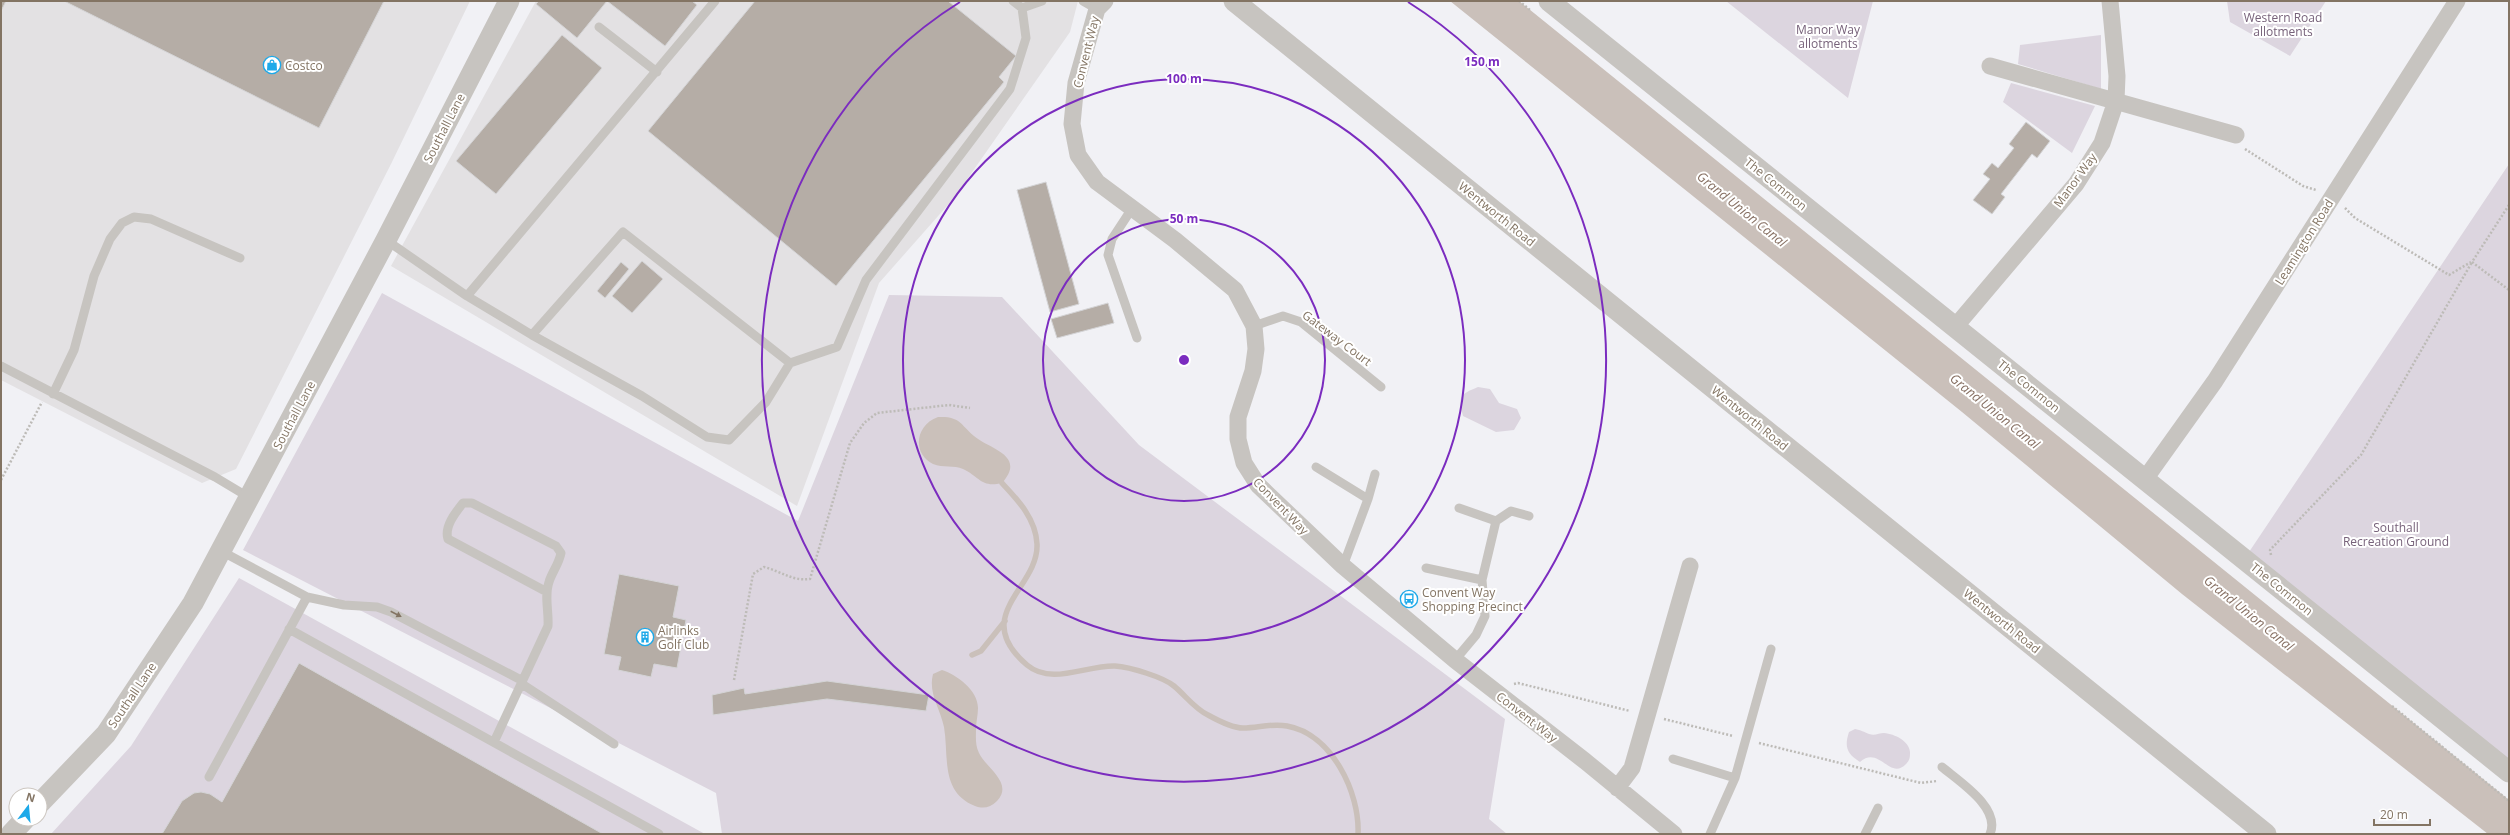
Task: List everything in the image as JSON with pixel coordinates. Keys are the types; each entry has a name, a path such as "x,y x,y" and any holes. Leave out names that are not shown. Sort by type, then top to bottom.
{"street":[{"name":"Southall Lane","path":"48,795 106,734 188,610 250,498 386,240 509,1"},
{"name":"Wentworth Road","path":"1234,1 2266,834"},
{"name":"The Common","path":"1549,1 2509,772"},
{"name":"Manor Way","path":"1955,327 2076,184 2102,143 2116,101 2118,76 2110,1"},
{"name":"Leamington Road","path":"2145,479 2215,381 2457,1"},
{"name":"Convent Way","path":"1095,4 1076,83 1072,124 1078,154 1097,182 1131,210 1175,240 1235,290 1254,326 1256,349 1253,371 1238,417 1238,439 1244,462 1258,485 1343,566 1455,660 1674,834"},
{"path":"1990,66 2236,135"},
{"path":"1616,788 1632,768 1690,566"}],"lane":[{"path":"467,296 657,72 715,1"},
{"path":"1013,1 1025,4 1042,1"},
{"path":"386,240 467,296 532,335 642,396 707,437 729,440 766,402 790,364 837,347 866,280 1010,89 1026,38 1025,4"},
{"path":"599,27 657,72"},
{"path":"1131,210 1112,240 1108,254 1137,338"},
{"path":"50,392 74,350 94,276 110,239 122,223 134,217 151,219 240,258"},
{"path":"532,335 623,232 790,364"},
{"name":"Gateway Court","path":"1254,326 1283,316 1301,322 1381,387"},
{"path":"1,366 215,477 250,498"},
{"path":"1316,467 1368,499"},
{"path":"1343,566 1368,499 1375,474"},
{"path":"494,742 521,680 548,626 547,592 549,582 561,553 556,546 472,503 463,503 448,526 446,533 448,539 547,592"},
{"path":"1459,508 1496,521"},
{"path":"1455,660 1476,635 1485,616 1482,580 1496,521 1511,511 1529,516"},
{"path":"221,551 307,597 344,605 359,605 391,612 521,680 522,684 614,744"},
{"path":"1426,568 1482,580"},
{"path":"209,777 307,597"},
{"path":"289,629 659,834"},
{"path":"1710,834 1735,778 1771,648"},
{"path":"1673,759 1735,778"},
{"path":"1942,767 1988,808 1992,817 1990,834"},
{"path":"1865,834 1878,808"}],"path":[{"path":"2236,135 2246,151 2303,186 2333,195 2355,218 2449,275 2472,262"},
{"path":"2274,562 2270,550 2361,455 2472,262 2509,205"},
{"path":"2472,262 2509,290"},
{"path":"1,480 50,392"},
{"path":"734,680 753,574 764,567 779,571 796,581 810,579 850,443 864,423 877,413 950,405 970,408"},
{"path":"1495,692 1518,683 1921,783 1955,778"}],"shaded area":[{"path":"1,1 470,1 391,164 236,469 202,483 1,380"},
{"path":"536,1 1078,1 1070,32 954,198 879,283 797,506 391,266"}],"green space":[{"name":"Manor Way allotments","path":"1726,1 1873,1 1848,98"},
{"name":"Western Road allotments","path":"2227,1 2326,1 2290,56 2230,22"},
{"path":"2101,35 2101,89 2018,64 2020,45"},
{"path":"2011,83 2095,106 2072,153 2003,102"},
{"name":"Southall Recreation Ground","path":"2509,164 2509,766 2245,558"},
{"path":"382,293 798,521 889,295 1002,297 1139,445 1505,719 1489,819 1507,834 722,834 716,793 243,550"},
{"path":"1478,387 1490,389 1499,403 1517,409 1521,418 1514,430 1496,432 1463,416 1461,404 1462,397 1467,392"},
{"path":"239,578 705,834 51,834 131,746"},
{"path":"1855,729 1871,735 1884,733 1901,739 1909,748 1910,758 1906,764 1900,768 1889,766 1873,758 1867,758 1860,762 1849,753 1847,746 1849,732"}],"water":[{"name":"Grand Union Canal","path":"1450,1 1519,1 2509,800 2509,834 2488,834 2182,594 1962,412"},
{"path":"938,417 955,419 974,436 996,449 1008,459 1010,466 1009,473 1002,483 985,483 963,469 933,464 926,459 919,447 921,433 930,421"},
{"path":"942,670 960,679 966,684 971,689 977,701 977,747 982,759 1001,782 1002,788 1001,794 997,801 984,808 975,806 964,800 956,792 951,782 948,772 944,727 932,688 933,674"}],"building":[{"path":"1,1 6,1 1,11"},
{"name":"Costco","path":"64,1 384,1 319,128"},
{"path":"539,1 607,1 577,38 536,4"},
{"path":"607,1 692,1 697,5 665,46"},
{"path":"755,1 948,1 1016,56 999,77 1004,82 836,286 648,131"},
{"path":"562,35 602,68 496,194 456,161"},
{"path":"2026,122 2050,141 2037,158 2032,154 2001,194 2005,197 1992,214 1973,200 1990,179 1983,174 1992,163 1998,168 2014,148 2009,144"},
{"path":"1046,182 1079,304 1050,312 1017,190"},
{"path":"642,261 663,279 632,313 612,296"},
{"path":"621,262 629,269 605,298 597,291"},
{"path":"1108,303 1114,323 1057,338 1051,319"},
{"name":"Airlinks Golf Club","path":"619,574 679,586 673,617 686,620 677,668 654,664 651,677 618,670 621,657 604,654"},
{"path":"299,663 603,834 162,834 182,801 194,793 201,792 210,794 222,802"},
{"path":"827,681 929,695 926,711 827,699 713,715 712,695 744,688 745,694"}],"waterway":[{"path":"1002,483 1025,510 1030,518 1036,535 1037,544 1035,560 1011,602 1005,616 1004,631 1011,647 1027,665 1037,671 1047,674 1070,673 1115,666 1129,668 1146,673 1169,683 1194,706 1229,725 1239,728 1281,725 1303,731 1317,740 1330,753 1340,768 1354,801 1358,834"},
{"path":"972,655 981,651 1005,621"}],"place":[{"name":"Costco","path":"272,65"},
{"name":"Convent Way Shopping Precinct","path":"1409,599"},
{"name":"Airlinks Golf Club","path":"645,637"}]}
